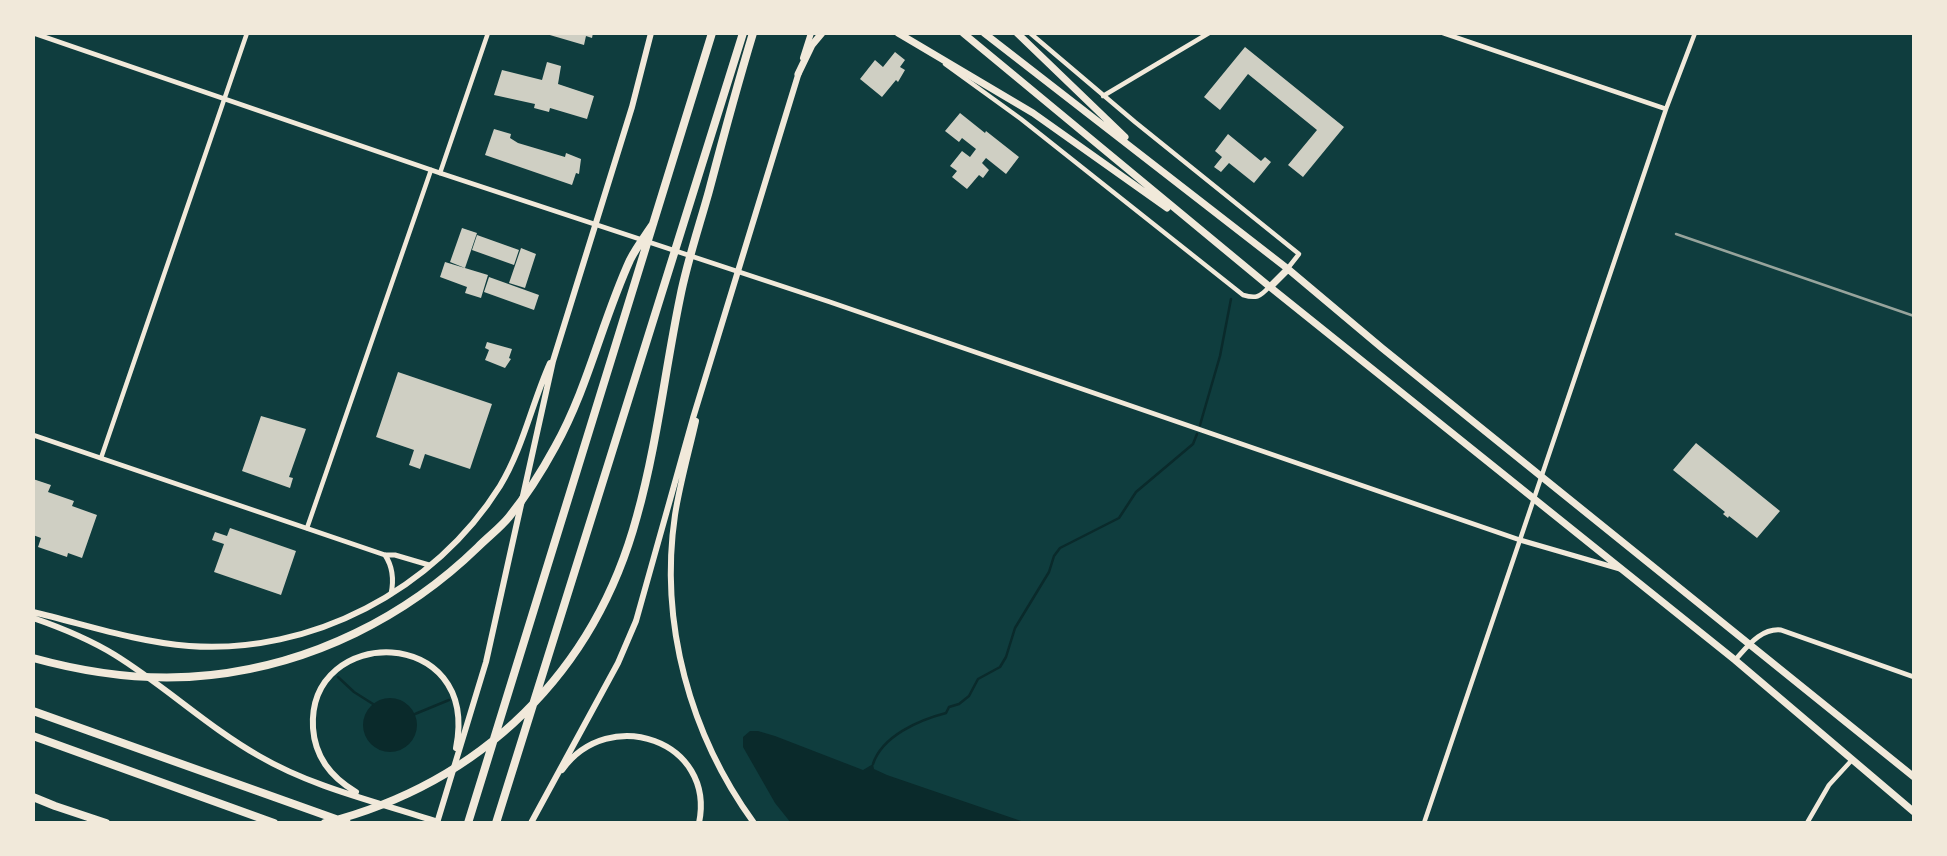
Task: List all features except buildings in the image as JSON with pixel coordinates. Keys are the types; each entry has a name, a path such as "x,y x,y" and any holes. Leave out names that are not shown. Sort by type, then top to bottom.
{"highway":[{"path":"468,823 712,33"},
{"path":"496,823 743,33"},
{"path":"326,823 378,806 416,788 467,762 504,734 567,665 604,603 616,579 637,519 684,279 753,33"},
{"path":"798,74 812,45 822,33"},
{"path":"898,33 1033,113 1204,233"},
{"path":"963,33 1270,287 1735,660 1851,761 1914,811"},
{"path":"984,33 1288,269 1914,777"},
{"path":"1017,33 1145,157"},
{"path":"33,658 73,669 133,677 212,676 272,664 352,635 386,618 445,577 508,519 557,444 575,406 631,258 653,224"},
{"path":"1270,287 1288,269"},
{"path":"33,711 347,823"},
{"path":"33,736 274,823"},
{"path":"33,797 106,823"}],"main road":[{"path":"33,612 169,644 214,646 255,643 318,629 352,616 391,594 429,565 486,507 501,484 522,440 558,345 632,107 651,33"},
{"path":"532,819 628,642 736,273 811,33"},
{"path":"33,618 76,634 117,656 237,743 290,773 438,823 479,690 558,345"},
{"path":"713,350 675,515 672,543 673,609 685,679 694,711 725,780 754,823"},
{"path":"367,799 337,779 323,762 315,743 313,722 320,692 332,675 352,659 376,652 415,656 439,673 453,691 460,719 450,782"},
{"path":"532,819 559,775 578,753 604,738 631,735 662,743 682,760 698,787 701,800 699,823"}],"street":[{"path":"33,33 736,273 830,302 1520,540 1623,570"},
{"path":"101,458 247,33"},
{"path":"440,173 488,33"},
{"path":"1030,33 1103,96 1299,254 1288,269"},
{"path":"1103,96 1209,33"},
{"path":"1443,33 1666,109"},
{"path":"1424,823 1666,109 1695,33"},
{"path":"933,56 1021,119 1243,295 1260,297 1270,287"},
{"path":"307,528 431,170"},
{"path":"33,435 385,555 395,555 429,565"},
{"path":"385,555 392,570 391,594"},
{"path":"1735,660 1750,644 1768,631 1781,630 1914,677"},
{"path":"1807,823 1829,785 1851,761"}],"water":[{"path":"390,698 409,706 417,725 409,744 390,752 371,744 363,725 371,706"},
{"path":"750,731 775,736 863,770 873,764 874,769 887,775 1027,823 791,823 775,803 743,747 743,737"}],"waterway":[{"path":"1200,425 1220,356 1231,299"},
{"path":"873,764 884,745 893,737 924,720 946,713 949,707 959,704 969,696 978,679 1000,667 1015,628 1049,572 1054,556 1060,548 1119,518 1136,492 1193,444 1197,434"},
{"path":"338,677 354,692 373,704"},
{"path":"415,714 449,700"}],"railway":[{"path":"1676,234 1914,316"}]}
